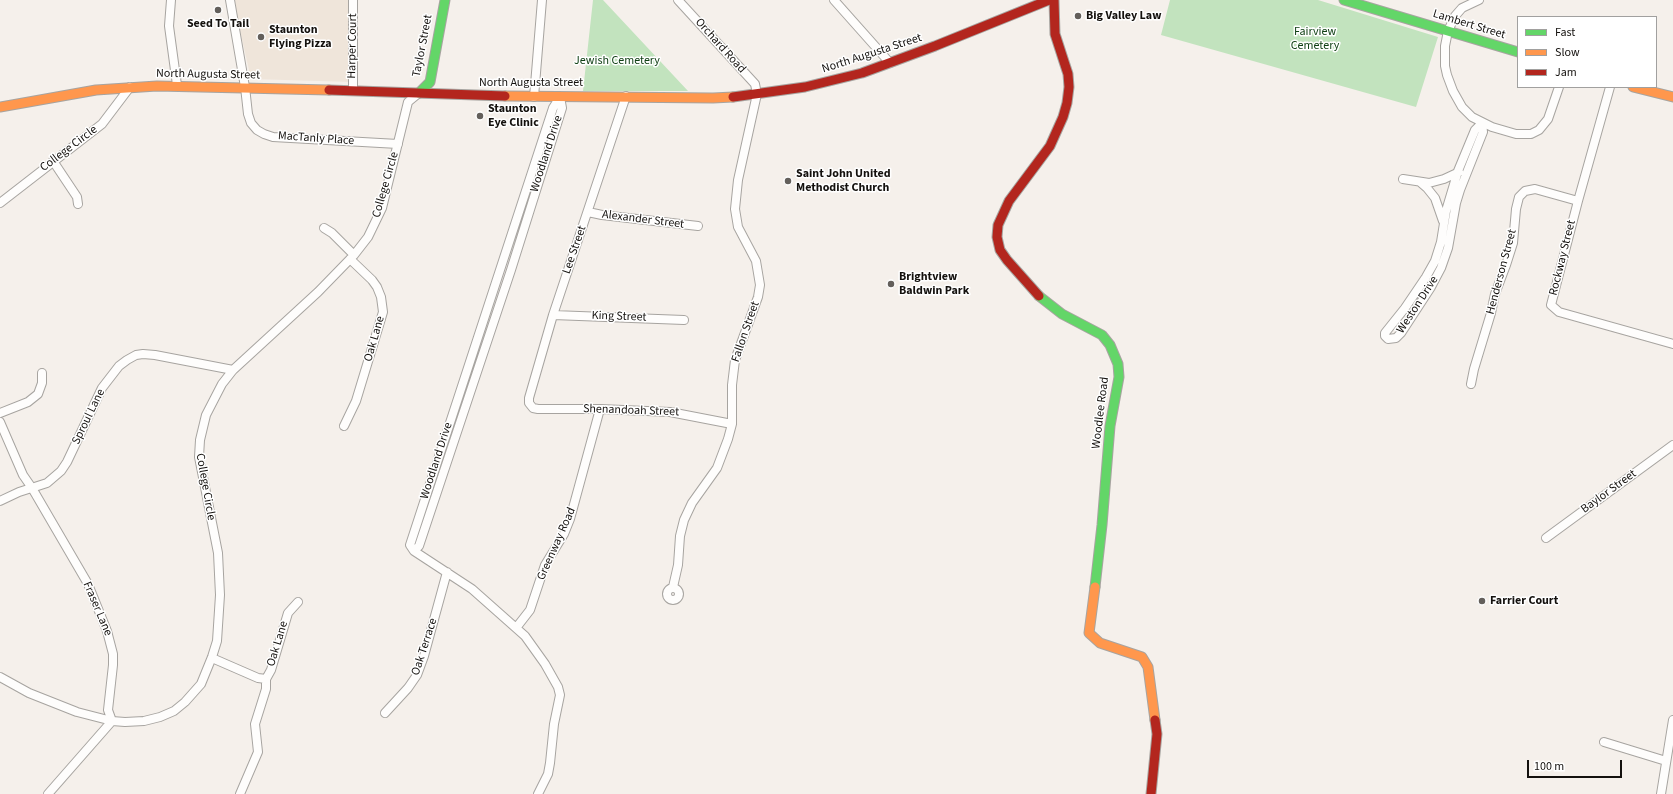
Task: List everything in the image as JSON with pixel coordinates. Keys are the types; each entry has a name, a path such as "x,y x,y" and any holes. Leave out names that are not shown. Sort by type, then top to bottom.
{"street":[{"path":"171,0 169,26 177,85"},
{"name":"MacTanly Place","path":"230,0 245,87 247,111 250,121 255,128 264,134 273,137 398,144"},
{"name":"Harper Court","path":"353,0 353,91"},
{"name":"Taylor Street","path":"419,93 430,82 444,0"},
{"path":"534,97 542,0"},
{"name":"Orchard Road","path":"678,0 755,84 758,94"},
{"path":"834,0 890,63"},
{"name":"North Augusta Street","path":"0,107 96,90 177,85 534,97 626,96 713,98 758,94 781,91 843,78 890,63 1002,20 1049,0"},
{"name":"Woodlee Road","path":"1054,0 1055,34 1068,74 1069,87 1067,103 1063,118 1050,146 1009,201 998,225 998,236 1000,250 1006,260 1043,300 1062,314 1102,335 1110,345 1118,364 1118,377 1110,426 1102,525 1089,633 1100,643 1142,657 1148,668 1157,734 1151,794"},
{"name":"Lambert Street","path":"1344,0 1517,52"},
{"path":"1479,0 1460,10 1453,20 1448,31 1444,56 1449,84 1462,107 1472,117 1482,123 1516,134 1526,135 1535,133 1548,119 1559,88"},
{"name":"College Circle","path":"0,202 102,124 130,87"},
{"name":"Rockway Street","path":"1610,88 1578,201 1552,305 1559,312 1673,344"},
{"path":"1637,88 1673,97"},
{"name":"College Circle","path":"0,677 29,693 80,713 112,721 144,721 160,717 174,711 185,702 201,684 212,658 217,641 220,595 218,560 198,449 209,408 222,384 233,370 318,292 352,257 368,237 380,214 408,102 419,93"},
{"name":"Fallon Street","path":"673,588 678,565 680,536 684,520 692,503 720,462 726,447 732,424 732,385 735,360 760,288 756,261 738,227 735,209 740,173 758,94"},
{"name":"Lee Street","path":"530,405 529,398 553,315 626,96"},
{"name":"Woodland Drive","path":"538,794 548,774 554,724 560,695 558,687 533,645 516,628 472,589 414,551 410,545 553,108 560,97"},
{"name":"Weston Drive","path":"1462,173 1448,248 1441,268 1431,287 1401,333 1396,338 1388,339 1385,336 1387,330 1405,308 1431,269 1439,248 1444,224 1475,130 1482,123"},
{"path":"53,161 78,197 78,204"},
{"path":"1403,179 1429,183 1462,173"},
{"path":"1420,181 1435,198 1442,214 1444,224"},
{"name":"Henderson Street","path":"1471,384 1495,294 1506,265 1514,236 1516,209 1519,197 1525,191 1535,188 1578,201"},
{"name":"Alexander Street","path":"588,212 602,216 698,226"},
{"name":"Oak Lane","path":"324,228 332,233 377,286 382,301 383,312 356,401 344,426"},
{"name":"King Street","path":"553,315 684,320"},
{"name":"Sproul Lane","path":"0,501 19,492 47,483 61,471 67,462 102,388 119,366 127,360 136,355 149,354 233,370"},
{"path":"0,413 28,402 38,394 42,383 42,373"},
{"name":"Shenandoah Street","path":"530,405 538,409 600,409 670,412 732,424"},
{"name":"Greenway Road","path":"516,628 530,610 545,565 561,539 570,519 600,409"},
{"name":"Fraser Lane","path":"0,422 22,475 32,488 88,584 107,631 113,654 108,710 112,721"},
{"name":"Baylor Street","path":"1546,538 1673,445"},
{"name":"Oak Terrace","path":"385,714 408,688 417,675 424,656 447,572"},
{"name":"Oak Lane","path":"212,658 258,678 266,679 271,670 288,613 298,602"},
{"path":"240,794 258,752 256,724 266,689 266,679"},
{"path":"1661,794 1673,720"},
{"path":"48,794 112,721"},
{"path":"1604,742 1666,761"}],"shaded area":[{"path":"235,0 348,0 352,82 251,79 237,17"}],"green space":[{"name":"Jewish Cemetery","path":"593,0 603,0 688,91 583,91"},
{"name":"Fairview Cemetery","path":"1170,0 1318,0 1438,37 1416,107 1161,35"}],"traffic: fast":[{"path":"419,93 430,82 445,0"},
{"path":"1344,0 1517,52"},
{"path":"1039,296 1062,314 1102,335 1110,345 1118,364 1119,377 1110,426 1102,525 1095,587"}],"traffic: slow":[{"path":"0,107 96,90 157,86 329,90"},
{"path":"1637,88 1673,97"},
{"path":"505,96 733,97"},
{"path":"1095,587 1089,633 1100,643 1142,657 1148,667 1155,720"}],"traffic: jam":[{"path":"733,97 805,87 862,73 935,46 1049,0"},
{"path":"1039,296 1007,260 1000,250 997,237 998,225 1009,201 1050,146 1063,117 1067,103 1069,87 1068,74 1055,34 1054,0"},
{"path":"329,90 505,96"},
{"path":"1151,794 1157,734 1155,720"}],"place":[{"name":"Seed To Tail","path":"218,10"},
{"name":"Big Valley Law","path":"1078,16"},
{"name":"Staunton Flying Pizza","path":"261,37"},
{"name":"Staunton Eye Clinic","path":"480,116"},
{"name":"Saint John United Methodist Church","path":"788,181"},
{"name":"Brightview Baldwin Park","path":"891,284"},
{"name":"Farrier Court","path":"1482,601"}]}
